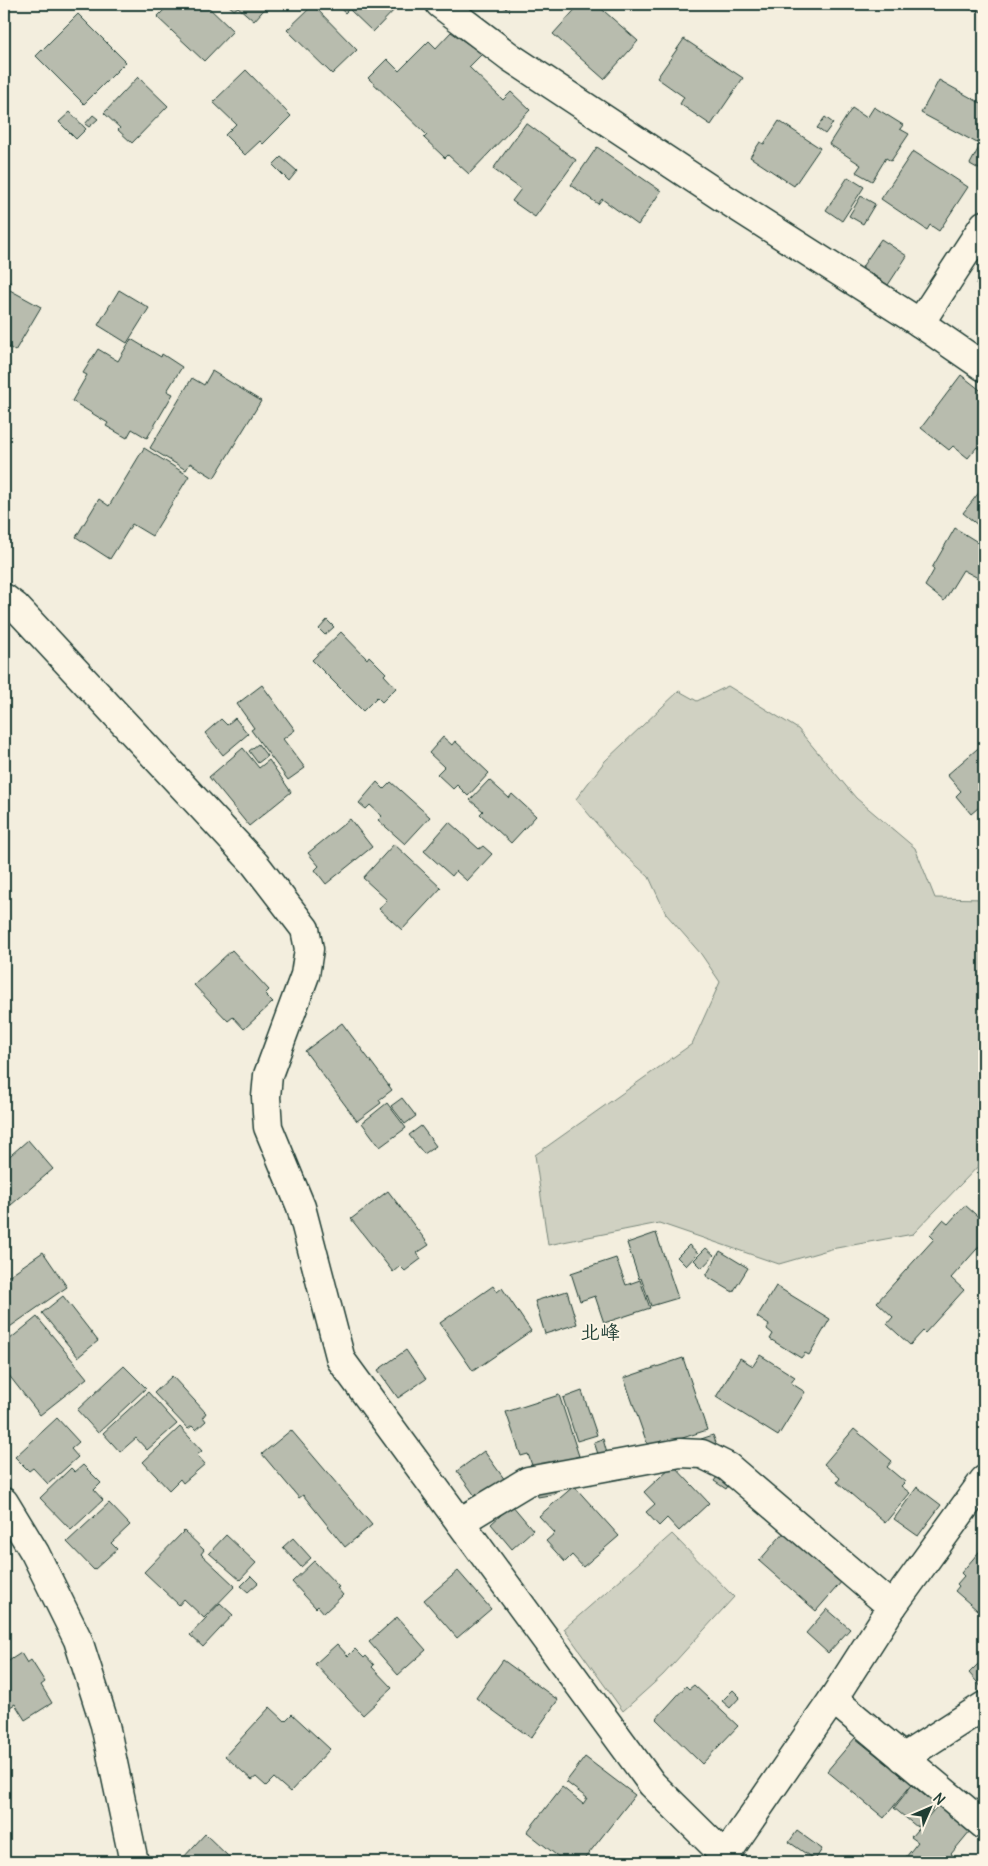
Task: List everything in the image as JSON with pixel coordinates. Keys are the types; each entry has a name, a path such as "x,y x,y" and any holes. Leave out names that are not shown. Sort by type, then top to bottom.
{"street":[{"path":"440,4 510,57 722,197 920,323 984,367"},
{"path":"920,323 984,225"},
{"path":"4,598 22,614 255,864 305,929 309,949 304,975 268,1075 266,1097 268,1127 301,1207 341,1360 652,1784 723,1859 833,1699 892,1607 984,1480"},
{"path":"460,1522 528,1481 680,1453 702,1454 728,1468 892,1607"},
{"path":"4,1502 35,1553 78,1640 105,1725 134,1862"},
{"path":"833,1699 984,1825"},
{"path":"904,1758 984,1706"}],"shaded area":[{"path":"728,686 798,729 856,798 915,848 935,898 984,899 984,1160 913,1234 831,1249 779,1264 659,1223 548,1245 535,1155 692,1044 720,982 701,954 666,914 649,877 617,848 576,799 605,761 679,691 697,701"},
{"path":"672,1534 734,1597 663,1675 623,1711 564,1629"}],"building":[{"path":"170,4 205,4 233,31 204,61 157,17"},
{"path":"227,4 269,4 254,21 238,7 234,10"},
{"path":"335,4 399,5 373,32 349,9 345,13"},
{"path":"501,4 512,4 506,9"},
{"path":"580,4 596,4 638,41 604,79 553,34"},
{"path":"946,4 984,4 984,12"},
{"path":"313,5 357,50 332,74 287,30"},
{"path":"78,14 126,62 84,104 36,56"},
{"path":"451,32 482,54 469,67 503,100 511,92 530,110 469,174 448,155 445,158 424,138 427,135 368,78 387,59 399,71 429,41 436,48"},
{"path":"684,39 743,78 711,125 680,104 684,97 657,78"},
{"path":"246,70 291,116 263,144 260,141 245,155 225,135 236,124 213,102"},
{"path":"138,77 168,106 132,143 104,113"},
{"path":"939,80 984,105 984,129 977,143 921,113"},
{"path":"874,107 903,125 900,129 909,134 891,161 886,158 872,181 856,172 861,165 829,144 852,108 867,118"},
{"path":"70,112 86,129 76,139 59,122"},
{"path":"93,115 98,119 89,127 85,124"},
{"path":"825,117 833,123 825,134 817,128"},
{"path":"779,121 820,148 794,186 750,157 760,142 764,144"},
{"path":"526,123 576,160 535,217 512,201 521,189 493,169"},
{"path":"984,141 984,172 970,164"},
{"path":"597,147 661,191 638,225 602,199 598,204 571,185"},
{"path":"913,151 968,187 939,231 930,225 927,230 881,199"},
{"path":"281,157 297,171 289,181 273,165"},
{"path":"848,177 864,187 842,221 826,210"},
{"path":"861,196 875,204 863,224 849,216"},
{"path":"881,239 907,256 888,285 862,267"},
{"path":"984,274 984,291 976,284"},
{"path":"4,279 11,283 8,289 41,307 15,351 4,344"},
{"path":"119,290 149,308 127,343 98,325"},
{"path":"131,339 161,357 162,354 182,367 167,391 173,394 147,438 132,429 127,438 106,426 108,423 72,401 87,375 83,373 98,349 118,361"},
{"path":"212,371 261,401 214,478 190,463 186,470 150,448 192,378 204,385"},
{"path":"961,375 984,393 984,452 977,447 968,458 953,446 949,450 921,428"},
{"path":"144,448 189,476 152,536 132,524 110,559 76,537 99,499 109,506"},
{"path":"984,486 984,530 963,513"},
{"path":"955,528 984,546 984,568 978,578 963,570 944,601 925,586 934,570 932,568"},
{"path":"327,620 334,627 325,635 319,629"},
{"path":"341,632 367,659 369,656 386,673 384,675 396,688 382,702 377,697 363,711 312,660"},
{"path":"262,685 295,730 283,739 305,768 288,780 251,730 254,728 237,704"},
{"path":"235,718 248,734 223,755 205,733 221,719 227,725"},
{"path":"443,737 452,745 455,741 489,773 468,796 457,785 453,789 437,774 444,767 429,753"},
{"path":"984,743 984,803 971,814 956,796 961,791 947,775"},
{"path":"258,744 267,756 258,763 249,751"},
{"path":"243,748 259,768 269,760 291,792 249,826 209,777"},
{"path":"489,780 509,798 512,794 536,816 511,843 480,814 483,811 470,800"},
{"path":"377,782 384,789 391,782 430,817 405,844 378,820 382,816 370,805 366,809 359,803"},
{"path":"350,819 372,847 326,884 315,870 319,866 308,853"},
{"path":"449,822 479,849 483,846 492,854 467,881 456,871 452,876 424,851"},
{"path":"394,844 441,888 402,930 379,909 387,900 363,878"},
{"path":"232,950 269,990 265,994 273,1002 244,1029 233,1017 228,1021 194,985"},
{"path":"342,1023 392,1090 379,1100 381,1103 357,1121 305,1051"},
{"path":"402,1098 416,1116 405,1124 391,1106"},
{"path":"387,1103 406,1128 380,1147 362,1123"},
{"path":"421,1126 436,1146 424,1154 409,1135"},
{"path":"28,1140 53,1169 11,1205 4,1197 4,1161"},
{"path":"388,1191 429,1245 417,1253 421,1259 405,1271 400,1266 393,1272 351,1219"},
{"path":"984,1192 984,1204 978,1199"},
{"path":"965,1205 984,1222 984,1241 951,1278 964,1290 925,1333 923,1331 910,1345 887,1324 893,1317 877,1302 934,1239 930,1235 943,1220 948,1224"},
{"path":"656,1233 678,1298 651,1306 641,1278 639,1279 627,1243"},
{"path":"689,1245 698,1253 686,1266 677,1257"},
{"path":"706,1248 714,1255 702,1268 694,1260"},
{"path":"720,1251 748,1268 733,1292 706,1276"},
{"path":"43,1252 67,1287 4,1331 4,1279"},
{"path":"616,1258 626,1285 640,1280 650,1308 604,1323 595,1296 580,1301 571,1273"},
{"path":"493,1286 497,1292 502,1288 531,1331 473,1371 440,1323"},
{"path":"776,1286 830,1319 809,1355 805,1353 801,1358 770,1339 773,1334 767,1329 769,1325 757,1317"},
{"path":"567,1291 577,1324 545,1334 535,1301"},
{"path":"63,1296 98,1341 78,1357 42,1313"},
{"path":"37,1317 87,1378 40,1415 4,1369 4,1344"},
{"path":"406,1350 426,1379 398,1398 378,1370"},
{"path":"760,1355 795,1377 791,1383 805,1392 778,1436 716,1397 740,1358 753,1366"},
{"path":"683,1358 707,1430 649,1449 624,1378"},
{"path":"124,1366 146,1388 98,1433 77,1410"},
{"path":"172,1376 206,1413 203,1417 206,1421 196,1430 192,1426 188,1429 154,1393"},
{"path":"582,1391 597,1435 577,1441 563,1398"},
{"path":"148,1392 177,1424 147,1450 136,1438 120,1452 103,1433"},
{"path":"559,1395 579,1456 534,1471 528,1454 521,1456 506,1412"},
{"path":"57,1418 79,1442 71,1449 78,1457 48,1484 33,1468 29,1471 15,1457"},
{"path":"180,1427 202,1451 197,1455 205,1464 183,1483 180,1479 169,1490 143,1462"},
{"path":"854,1429 892,1461 887,1467 905,1482 901,1486 910,1493 885,1523 837,1482 840,1478 824,1464"},
{"path":"291,1430 372,1525 345,1547 303,1495 299,1498 262,1454"},
{"path":"713,1435 716,1443 705,1447 701,1439"},
{"path":"603,1439 608,1457 600,1460 594,1442"},
{"path":"484,1451 505,1480 478,1500 457,1471"},
{"path":"83,1465 101,1483 94,1490 103,1500 71,1530 40,1498 71,1468 75,1472"},
{"path":"673,1465 709,1503 679,1531 667,1518 659,1526 646,1512 655,1504 644,1492"},
{"path":"720,1473 731,1481 726,1489 714,1481"},
{"path":"554,1485 555,1494 538,1497 536,1488"},
{"path":"574,1486 619,1536 583,1567 572,1555 565,1562 546,1541 555,1533 539,1516"},
{"path":"917,1487 941,1505 918,1536 894,1519"},
{"path":"109,1503 130,1525 111,1543 117,1549 94,1570 67,1542"},
{"path":"512,1505 533,1530 512,1549 491,1524"},
{"path":"786,1530 843,1580 816,1611 759,1561"},
{"path":"184,1531 204,1550 201,1554 235,1586 204,1618 184,1599 179,1605 144,1572"},
{"path":"226,1535 256,1563 240,1580 209,1553"},
{"path":"293,1538 311,1558 301,1567 283,1547"},
{"path":"984,1546 984,1616 955,1591 959,1586 957,1584 964,1576 961,1573"},
{"path":"314,1561 339,1587 337,1588 343,1595 324,1613 318,1606 316,1608 292,1582"},
{"path":"458,1571 491,1609 457,1638 424,1600"},
{"path":"251,1576 258,1583 248,1592 241,1586"},
{"path":"220,1603 233,1615 203,1647 190,1635"},
{"path":"827,1609 850,1629 828,1653 806,1633"},
{"path":"397,1617 426,1650 398,1675 369,1642"},
{"path":"337,1644 348,1656 355,1649 364,1658 366,1656 374,1665 372,1667 392,1688 363,1715 315,1664"},
{"path":"21,1653 27,1663 31,1660 45,1682 41,1685 52,1703 25,1720 15,1704 10,1707 4,1696 4,1664"},
{"path":"984,1658 984,1690 969,1673"},
{"path":"503,1660 558,1700 531,1738 476,1698"},
{"path":"694,1685 738,1726 702,1764 656,1719 686,1686 689,1689"},
{"path":"733,1690 740,1697 730,1708 722,1701"},
{"path":"270,1707 285,1721 292,1714 330,1749 290,1792 274,1778 266,1786 256,1777 252,1780 225,1756"},
{"path":"984,1733 984,1745 978,1739"},
{"path":"855,1738 912,1784 884,1818 827,1771"},
{"path":"585,1757 635,1795 582,1862 565,1862 527,1832 562,1787 583,1804 587,1798 566,1782"},
{"path":"912,1785 936,1805 917,1827 894,1808"},
{"path":"938,1805 970,1831 951,1854 955,1857 951,1862 902,1862 918,1842 911,1837"},
{"path":"797,1831 822,1849 815,1860 789,1842"},
{"path":"205,1834 229,1857 224,1862 188,1862 183,1858"}],"district":[{"name":"北峰","path":"600,1332"}]}
